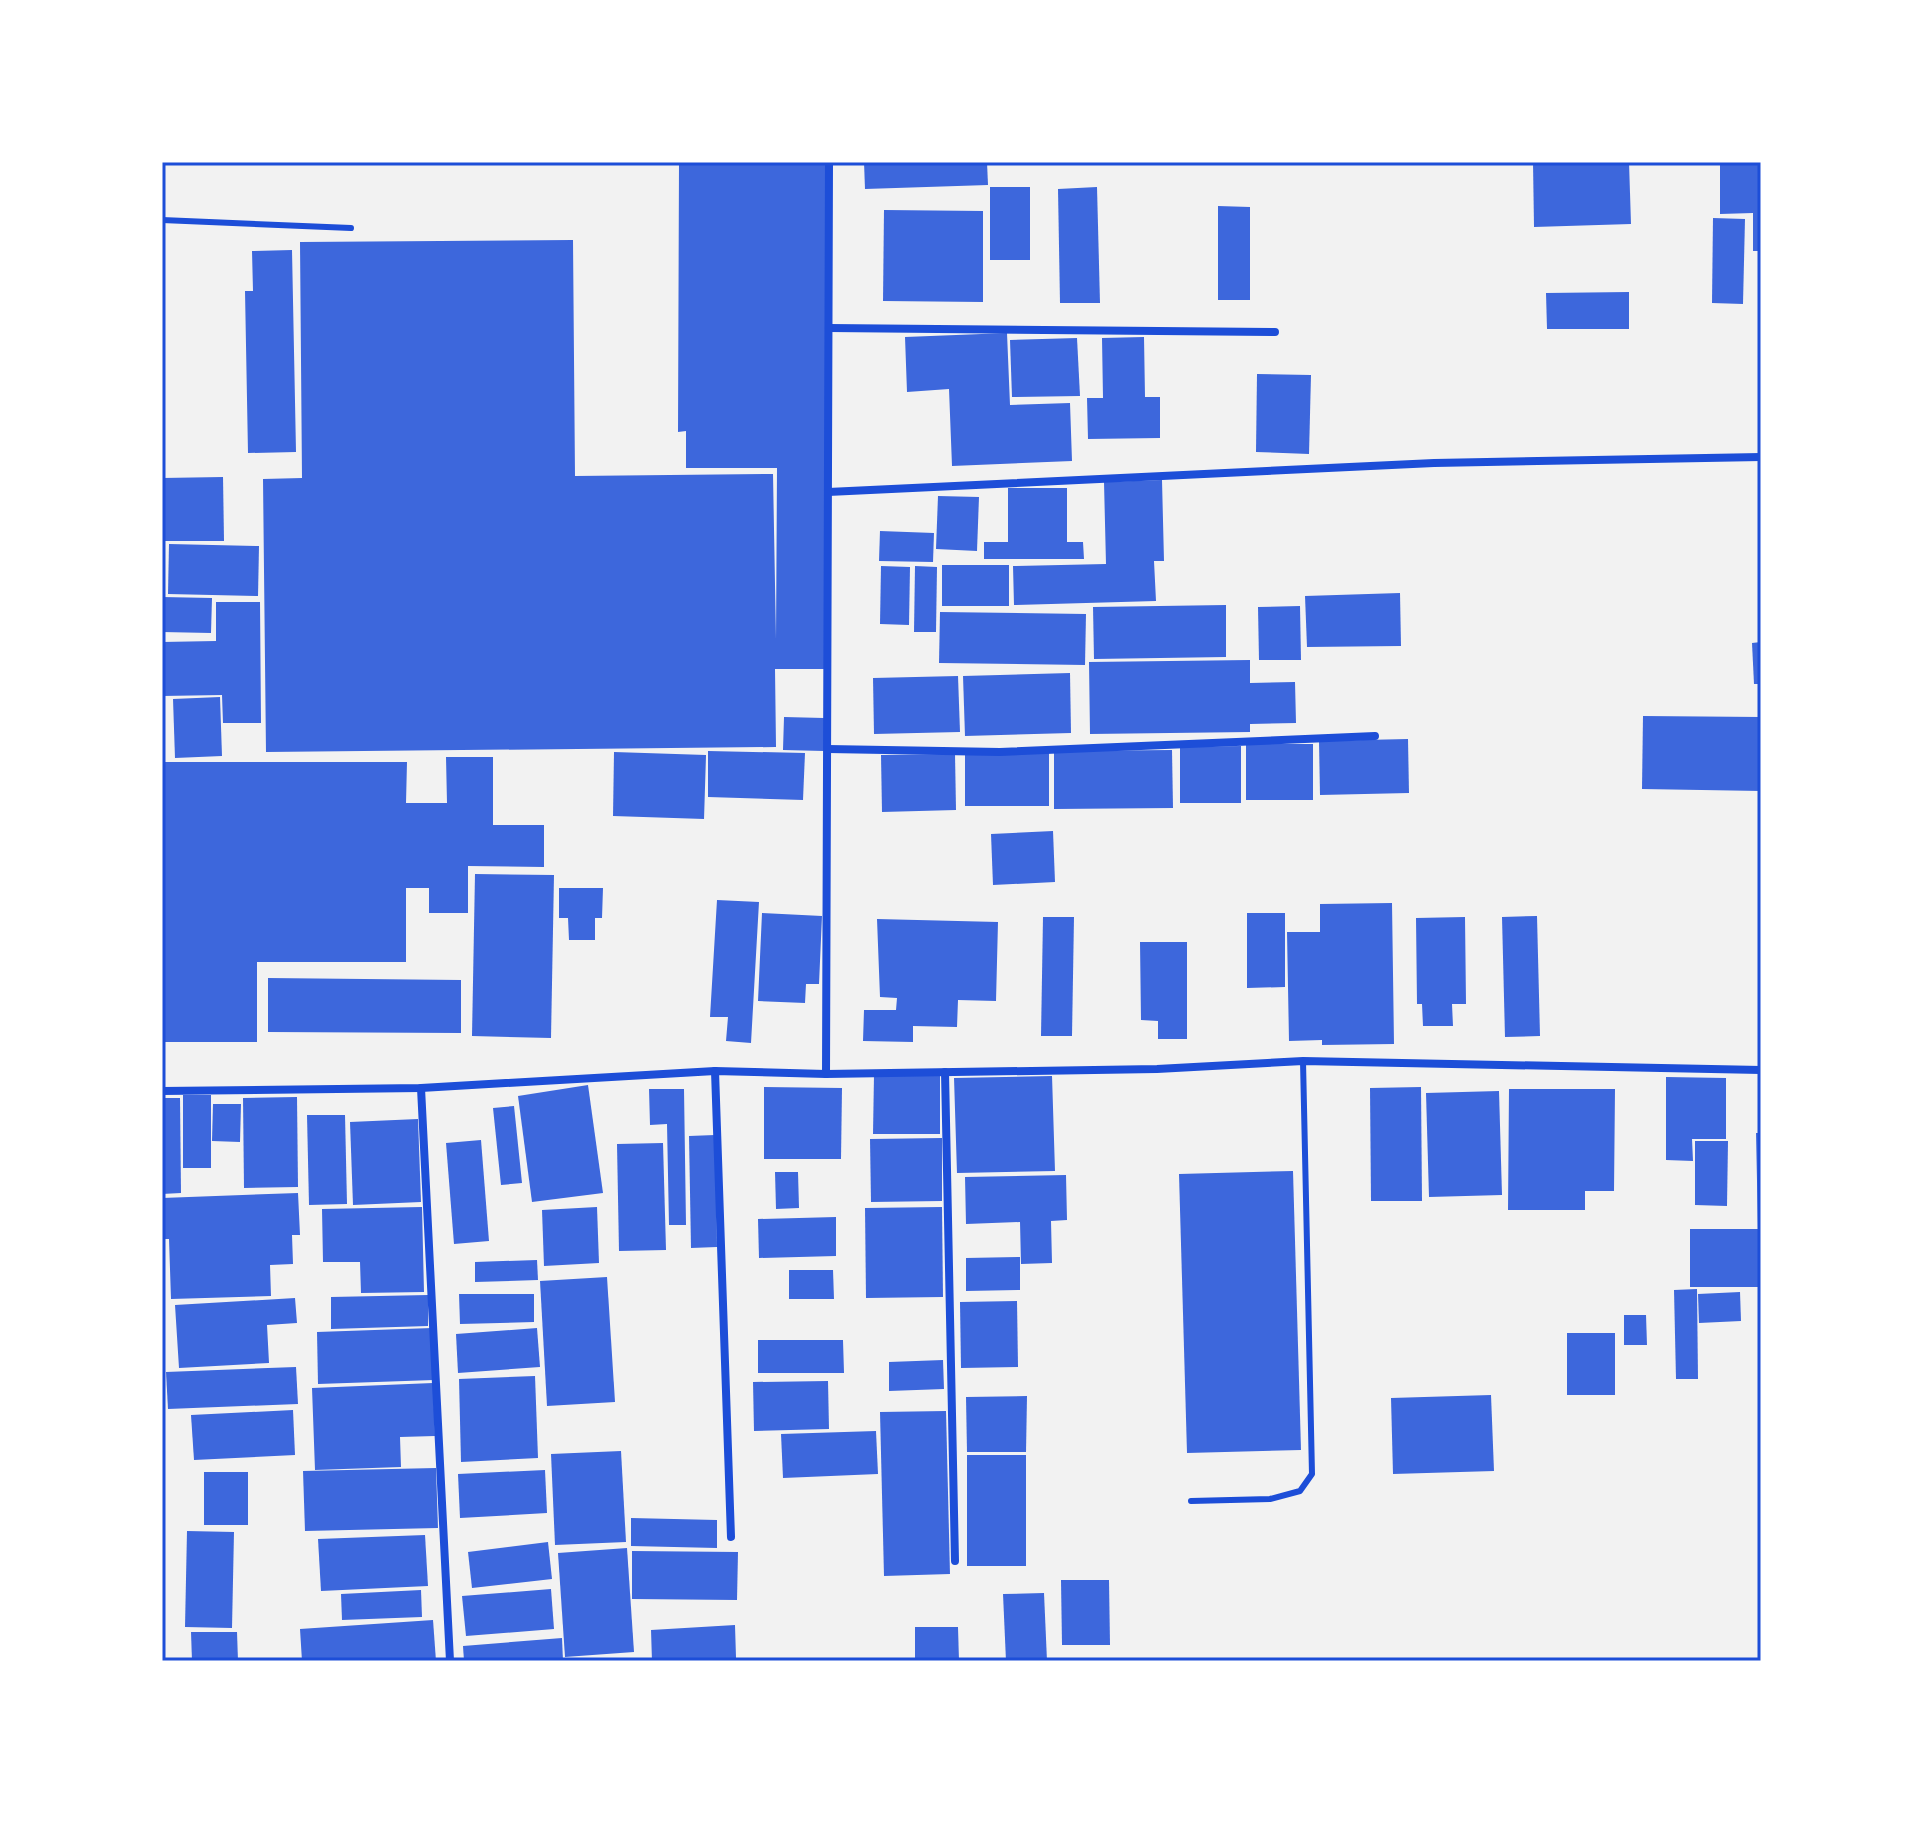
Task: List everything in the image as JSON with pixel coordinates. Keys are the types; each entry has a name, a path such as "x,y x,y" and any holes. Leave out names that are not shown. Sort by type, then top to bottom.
{"street":[{"path":"826,1074 829,162"},
{"path":"829,328 1275,332"},
{"path":"828,492 1434,463 1761,457"},
{"path":"828,749 1000,752 1375,736"},
{"path":"162,1091 421,1088 715,1071 826,1074 1157,1069 1303,1061 1761,1070"},
{"path":"715,1071 731,1537"},
{"path":"945,1072 955,1561"},
{"path":"421,1088 450,1661"}],"lane":[{"path":"162,220 351,228"},
{"path":"1191,1501 1270,1499 1300,1491 1312,1474 1303,1061"}],"building":[{"path":"679,162 828,162 826,669 775,669 776,747 266,752 263,479 302,478 300,242 573,240 575,476 773,474 776,639 777,468 686,468 686,431 678,432"},
{"path":"864,162 987,162 988,185 865,189"},
{"path":"1533,162 1629,162 1631,224 1534,227"},
{"path":"1720,162 1761,162 1761,251 1753,251 1753,213 1720,214"},
{"path":"990,187 1030,187 1030,260 990,260"},
{"path":"1097,187 1100,303 1060,303 1058,189"},
{"path":"1218,206 1250,207 1250,300 1218,300"},
{"path":"884,210 983,211 983,302 883,301"},
{"path":"1713,218 1745,219 1743,304 1712,303"},
{"path":"292,250 296,452 248,453 245,291 253,291 252,251"},
{"path":"1629,292 1629,329 1547,329 1546,293"},
{"path":"1007,333 1010,405 1070,403 1072,461 952,466 949,389 907,392 905,337"},
{"path":"1144,337 1145,397 1160,397 1160,438 1088,439 1087,398 1103,398 1102,338"},
{"path":"1077,338 1080,396 1012,397 1010,340"},
{"path":"1257,374 1311,375 1309,454 1256,452"},
{"path":"223,477 224,541 162,541 162,478"},
{"path":"1162,480 1164,561 1154,561 1156,601 1014,605 1013,566 1106,564 1104,482"},
{"path":"1008,488 1067,488 1067,542 1083,542 1084,559 984,559 984,542 1008,542"},
{"path":"938,496 979,497 977,551 936,549"},
{"path":"880,531 934,533 933,562 879,561"},
{"path":"169,544 259,546 258,596 168,594"},
{"path":"942,565 1009,565 1009,606 942,606"},
{"path":"881,566 910,567 909,625 880,624"},
{"path":"915,566 937,567 936,632 914,632"},
{"path":"1400,593 1401,646 1307,647 1305,596"},
{"path":"162,597 212,598 211,633 162,632"},
{"path":"216,602 260,602 261,723 223,723 222,695 162,696 162,642 216,641"},
{"path":"1226,605 1226,657 1094,659 1093,607"},
{"path":"1300,606 1301,660 1259,660 1258,607"},
{"path":"940,612 1086,614 1085,665 939,663"},
{"path":"1761,642 1761,684 1754,684 1752,643"},
{"path":"1250,660 1250,683 1295,682 1296,723 1250,724 1250,732 1090,734 1089,662"},
{"path":"1070,673 1071,733 965,736 963,676"},
{"path":"958,676 960,732 874,734 873,678"},
{"path":"220,697 222,756 175,758 173,699"},
{"path":"1643,716 1761,717 1761,791 1642,789"},
{"path":"784,717 824,718 824,751 783,750"},
{"path":"1408,739 1409,793 1320,795 1319,741"},
{"path":"1246,744 1313,744 1313,800 1246,800"},
{"path":"1241,746 1241,803 1180,803 1180,747"},
{"path":"1172,750 1173,808 1054,809 1054,751"},
{"path":"708,751 805,753 803,800 708,797"},
{"path":"614,752 706,755 704,819 613,816"},
{"path":"1049,753 1049,806 965,806 965,754"},
{"path":"955,754 956,810 882,812 881,755"},
{"path":"446,757 493,757 493,825 544,825 544,867 468,866 468,913 429,913 429,888 406,888 406,962 257,962 257,1042 162,1042 162,762 407,762 406,803 447,803"},
{"path":"1053,831 1055,882 993,885 991,834"},
{"path":"475,874 554,875 551,1038 472,1036"},
{"path":"559,888 603,888 602,918 595,918 595,940 569,940 568,918 559,918"},
{"path":"717,900 759,902 751,1043 726,1041 728,1017 710,1017"},
{"path":"1392,903 1394,1044 1322,1045 1322,1040 1289,1041 1287,932 1320,932 1320,904"},
{"path":"762,913 822,916 819,984 806,984 805,1003 758,1001"},
{"path":"1247,913 1285,913 1285,987 1247,988"},
{"path":"1537,916 1540,1036 1505,1037 1502,917"},
{"path":"1043,917 1074,917 1072,1036 1041,1036"},
{"path":"1465,917 1466,1004 1452,1004 1453,1026 1423,1026 1422,1004 1417,1004 1416,918"},
{"path":"877,919 998,922 996,1001 958,1000 957,1027 913,1026 913,1042 863,1041 864,1010 896,1010 897,998 880,997"},
{"path":"1140,942 1187,942 1187,1039 1158,1039 1158,1021 1141,1020"},
{"path":"268,978 461,980 461,1033 268,1032"},
{"path":"874,1075 940,1075 940,1134 873,1134"},
{"path":"1052,1076 1055,1171 957,1173 954,1078"},
{"path":"1666,1077 1726,1078 1726,1139 1692,1139 1693,1161 1666,1160"},
{"path":"588,1085 603,1193 532,1202 518,1096"},
{"path":"764,1087 842,1088 841,1159 764,1159"},
{"path":"1421,1087 1422,1201 1371,1201 1370,1088"},
{"path":"649,1089 684,1089 686,1225 669,1225 667,1124 650,1125"},
{"path":"1509,1089 1615,1089 1614,1191 1585,1191 1585,1210 1508,1210"},
{"path":"1499,1091 1502,1195 1429,1197 1426,1093"},
{"path":"183,1095 211,1095 211,1168 183,1168"},
{"path":"297,1097 298,1187 244,1188 243,1098"},
{"path":"162,1098 180,1098 181,1193 162,1194"},
{"path":"213,1104 241,1104 240,1142 212,1141"},
{"path":"514,1106 522,1183 501,1185 493,1108"},
{"path":"307,1115 345,1115 347,1204 309,1205"},
{"path":"418,1119 421,1202 353,1205 350,1122"},
{"path":"1756,1133 1761,1133 1761,1287 1690,1287 1690,1229 1758,1229"},
{"path":"715,1135 717,1247 691,1248 689,1136"},
{"path":"942,1138 942,1201 871,1202 870,1139"},
{"path":"481,1140 489,1241 454,1244 446,1143"},
{"path":"1695,1141 1728,1141 1727,1206 1695,1205"},
{"path":"663,1143 666,1250 619,1251 617,1144"},
{"path":"1293,1171 1301,1450 1187,1453 1179,1174"},
{"path":"775,1172 798,1172 799,1208 776,1209"},
{"path":"1066,1175 1067,1220 1051,1221 1052,1263 1021,1264 1020,1222 966,1224 965,1177"},
{"path":"298,1193 300,1235 292,1235 293,1264 270,1265 271,1296 171,1299 169,1239 162,1239 162,1198"},
{"path":"422,1207 424,1292 361,1293 360,1262 323,1262 322,1209"},
{"path":"597,1207 599,1263 544,1266 542,1210"},
{"path":"942,1207 943,1297 866,1298 865,1208"},
{"path":"836,1217 836,1256 759,1258 758,1219"},
{"path":"1020,1257 1020,1290 966,1291 966,1258"},
{"path":"537,1260 538,1280 475,1282 475,1262"},
{"path":"789,1270 833,1270 834,1299 789,1299"},
{"path":"607,1277 615,1402 547,1406 540,1281"},
{"path":"1697,1289 1698,1379 1676,1379 1674,1290"},
{"path":"1740,1292 1741,1321 1699,1323 1698,1294"},
{"path":"459,1294 534,1294 534,1322 460,1324"},
{"path":"428,1295 428,1326 331,1329 331,1297"},
{"path":"295,1298 297,1323 267,1325 269,1363 179,1368 175,1305"},
{"path":"1017,1301 1018,1367 961,1368 960,1302"},
{"path":"1624,1315 1646,1315 1647,1345 1624,1345"},
{"path":"432,1328 434,1380 318,1384 317,1332"},
{"path":"537,1328 540,1367 458,1373 456,1334"},
{"path":"1567,1333 1615,1333 1615,1395 1567,1395"},
{"path":"758,1340 843,1340 844,1373 758,1373"},
{"path":"943,1360 944,1389 889,1391 889,1362"},
{"path":"296,1367 298,1404 168,1409 166,1372"},
{"path":"535,1376 538,1458 461,1462 459,1379"},
{"path":"828,1381 829,1429 754,1431 753,1382"},
{"path":"433,1383 435,1436 400,1437 401,1467 315,1470 312,1388"},
{"path":"1491,1395 1494,1471 1393,1474 1391,1398"},
{"path":"1027,1396 1026,1452 967,1452 966,1397"},
{"path":"293,1410 295,1455 194,1460 191,1415"},
{"path":"946,1411 950,1574 884,1576 880,1412"},
{"path":"876,1431 878,1474 783,1478 781,1434"},
{"path":"621,1451 626,1542 555,1545 551,1454"},
{"path":"967,1455 1026,1455 1026,1566 967,1566"},
{"path":"436,1468 438,1528 305,1531 303,1471"},
{"path":"545,1470 547,1513 460,1518 458,1474"},
{"path":"204,1472 248,1472 248,1525 204,1525"},
{"path":"631,1518 717,1520 717,1548 631,1546"},
{"path":"187,1531 234,1532 232,1628 185,1627"},
{"path":"425,1535 428,1586 321,1591 318,1539"},
{"path":"548,1542 552,1579 472,1588 468,1552"},
{"path":"627,1548 634,1652 565,1657 558,1553"},
{"path":"632,1551 738,1552 737,1600 632,1599"},
{"path":"1061,1580 1109,1580 1110,1645 1062,1645"},
{"path":"551,1589 554,1629 466,1636 462,1596"},
{"path":"421,1590 422,1617 342,1620 341,1594"},
{"path":"1044,1593 1047,1661 1006,1661 1003,1594"},
{"path":"433,1620 436,1661 302,1661 300,1629"},
{"path":"735,1625 736,1658 652,1661 651,1630"},
{"path":"915,1627 958,1627 959,1661 915,1661"},
{"path":"191,1632 237,1632 238,1661 192,1661"},
{"path":"562,1638 563,1661 464,1661 463,1646"}]}
